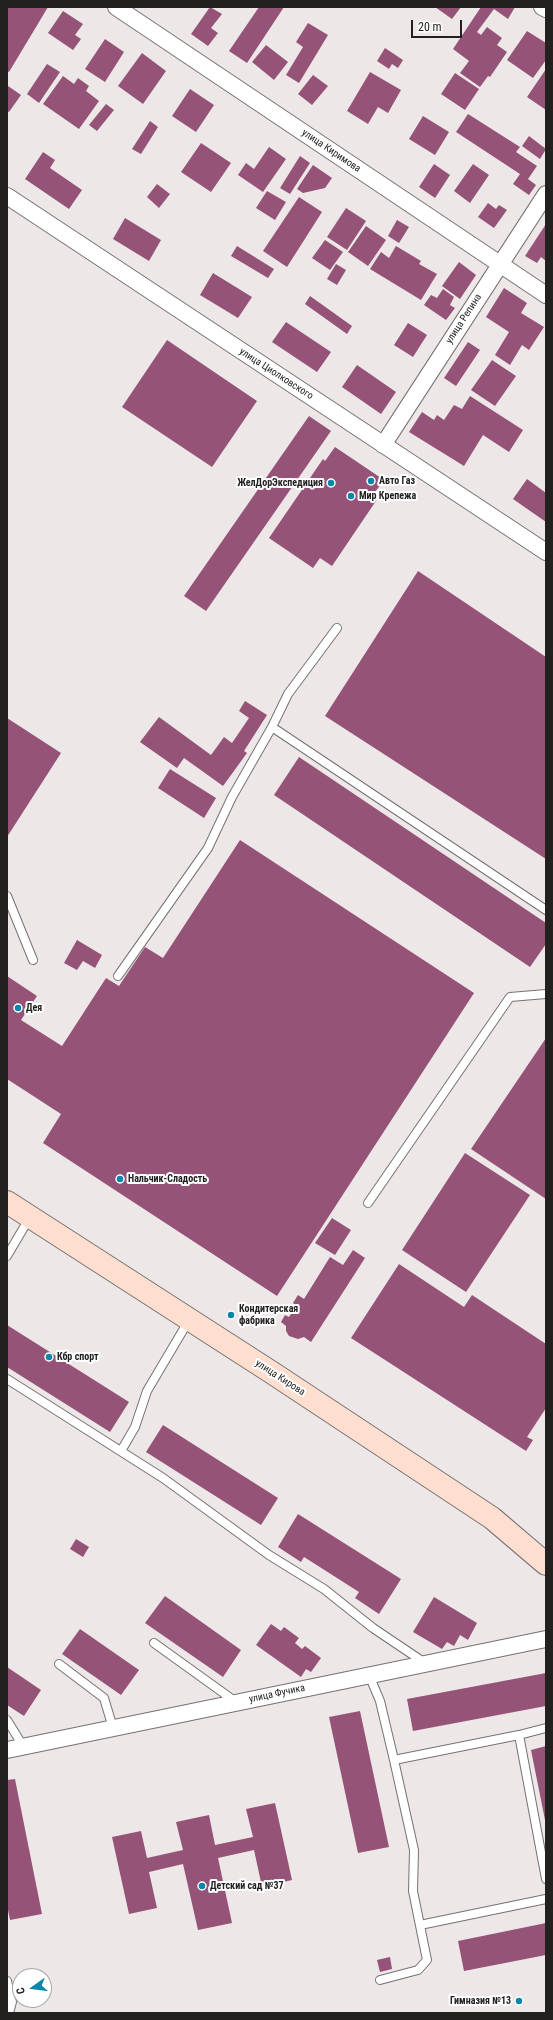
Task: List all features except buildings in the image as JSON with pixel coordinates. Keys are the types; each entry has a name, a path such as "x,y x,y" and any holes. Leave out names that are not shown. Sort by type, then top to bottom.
{"main road":[{"name":"улица Кирова","path":"7,1202 189,1319 492,1518 546,1564"}],"street":[{"name":"улица Киримова","path":"116,7 546,295"},
{"path":"542,7 546,9"},
{"name":"улица Репина","path":"383,445 546,194"},
{"name":"улица Циолковского","path":"7,196 546,552"},
{"name":"улица Фучика","path":"7,1750 546,1639"}],"lane":[{"path":"118,976 208,848 232,797 272,727 288,694 337,628"},
{"path":"272,727 546,910"},
{"path":"7,896 33,960"},
{"path":"368,1203 510,997 546,994"},
{"path":"7,1256 31,1217"},
{"path":"121,1451 135,1427 148,1391 189,1319"},
{"path":"7,1379 163,1478 269,1555 324,1589 373,1628 426,1664"},
{"path":"154,1643 237,1702"},
{"path":"59,1664 104,1698 113,1728"},
{"path":"369,1675 380,1701 414,1850 413,1890 427,1960 418,1970 380,1980"},
{"path":"7,1720 23,1746"},
{"path":"394,1760 519,1735 546,1728"},
{"path":"519,1735 546,1879"},
{"path":"420,1925 546,1899"},
{"path":"7,1981 12,2002 9,2013"}],"place":[{"name":"Авто Газ","path":"371,481"},
{"name":"ЖелДорЭкспедиция","path":"331,483"},
{"name":"Мир Крепежа","path":"351,496"},
{"name":"Дея","path":"18,1008"},
{"name":"Нальчик-Сладость","path":"120,1179"},
{"name":"Кондитерская фабрика","path":"231,1315"},
{"name":"Кбр спорт","path":"49,1357"},
{"name":"Детский сад №37","path":"202,1886"},
{"name":"Гимназия №13","path":"519,2001"}]}
